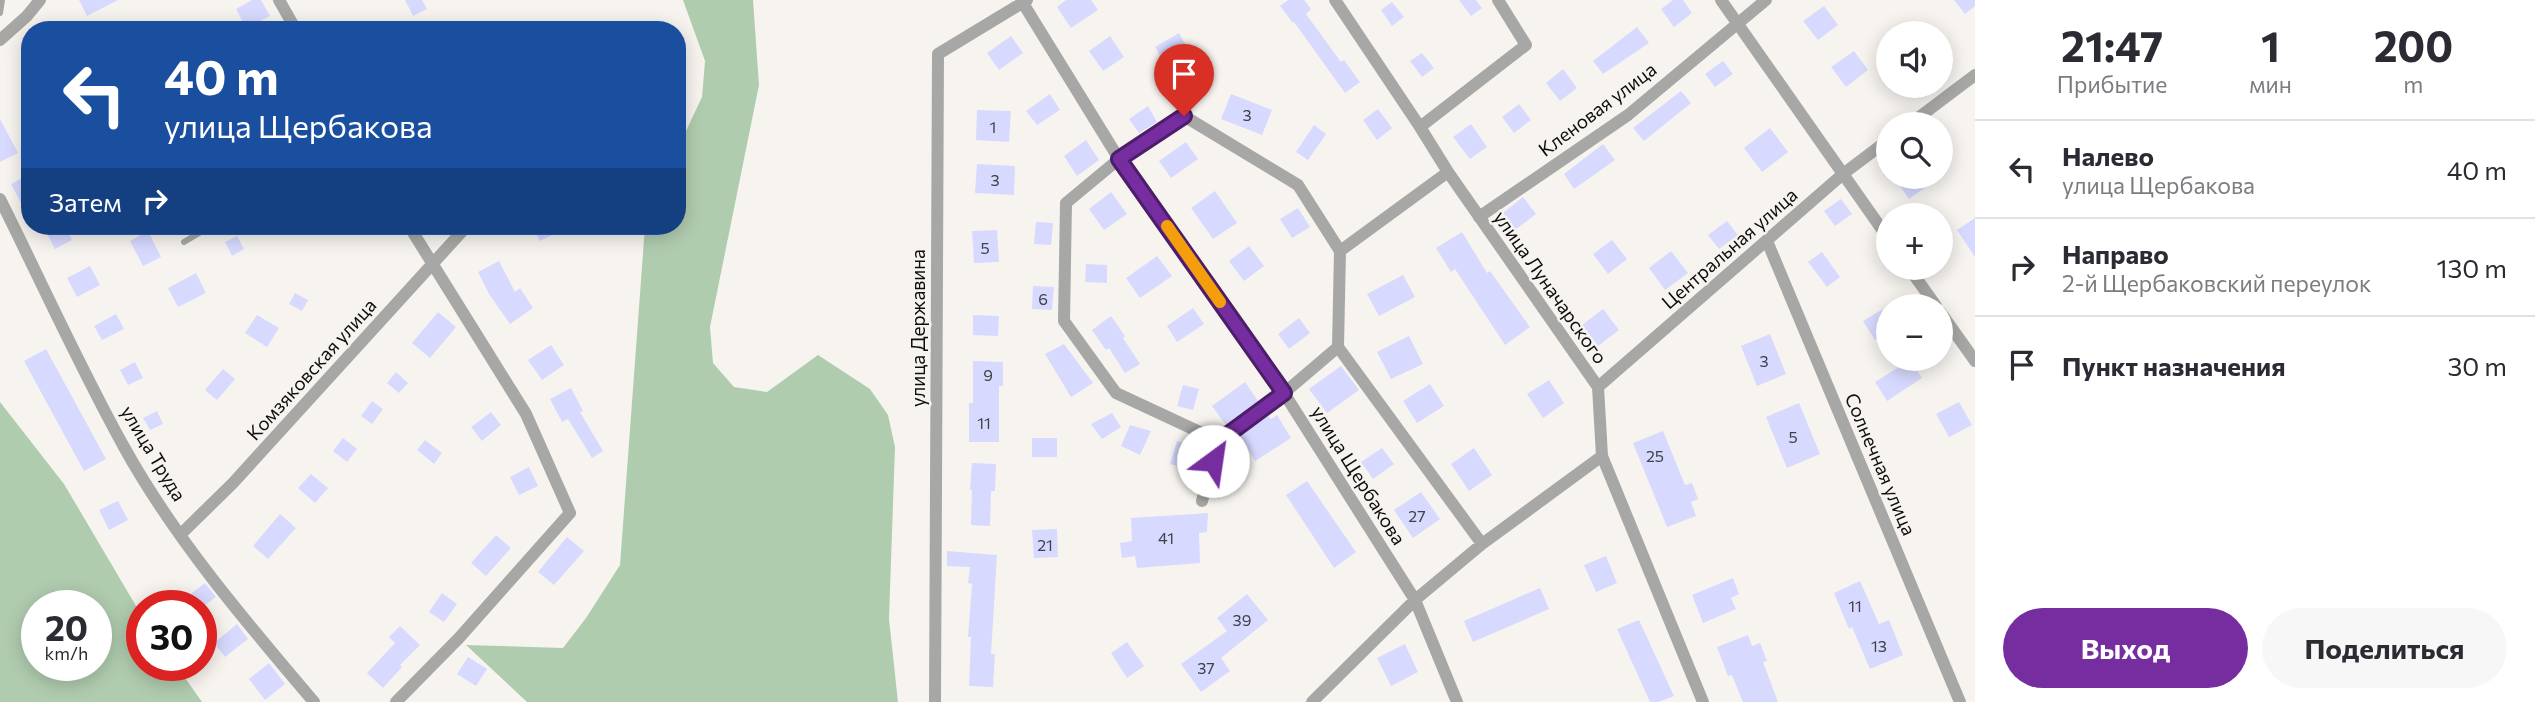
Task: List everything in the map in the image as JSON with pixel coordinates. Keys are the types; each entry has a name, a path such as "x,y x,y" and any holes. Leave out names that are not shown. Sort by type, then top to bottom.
{"street":[{"path":"21,21 40,0"},
{"path":"279,0 291,21"},
{"name":"улица Луначарского","path":"1335,0 1448,172 1598,387 1602,456 1703,702"},
{"path":"1420,127 1526,46 1498,0"},
{"path":"1721,0 1876,222"},
{"name":"Кленовая улица","path":"1479,217 1628,116 1766,0"},
{"name":"улица Щербакова","path":"1024,1 1119,159 1284,393 1415,600 1457,702"},
{"name":"улица Державина","path":"935,702 938,54 1024,1"},
{"path":"0,40 21,21"},
{"path":"1926,112 1975,75"},
{"path":"1219,441 1116,394 1064,321 1066,203 1119,159 1184,116 1298,185 1340,251 1338,347 1482,544"},
{"name":"Центральная улица","path":"1598,387 1843,174 1876,150"},
{"path":"1340,251 1448,172"},
{"name":"улица Труда","path":"0,199 124,447 180,535 262,641 314,702"},
{"path":"396,702 458,638 570,513 526,414 414,235"},
{"name":"Комзяковская улица","path":"180,535 233,483 459,235"},
{"name":"Солнечная улица","path":"1767,241 1960,702"},
{"path":"1953,330 1975,361"},
{"path":"1202,501 1219,441 1284,393 1338,347"},
{"path":"1312,702 1415,600 1482,544 1602,456"}],"lane":[{"path":"0,13 2,0"},
{"path":"184,242 196,235"}],"green space":[{"path":"683,0 753,0 759,85 710,327 713,363 734,387 767,392 818,355 870,389 888,415 895,447 889,619 898,702 527,702 466,645 563,648 620,565 644,235 686,235 686,131 702,97 705,61"},
{"path":"0,402 64,484 127,590 126,681 187,681 202,702 0,702"}],"building":[{"path":"79,0 118,0 87,16"},
{"path":"252,0 261,0 270,16 260,21 242,21 236,9"},
{"path":"405,0 422,0 427,9 413,16"},
{"path":"1066,0 1091,0 1098,10 1071,28 1057,7"},
{"path":"1288,0 1304,0 1311,9 1306,14 1341,62 1344,60 1360,82 1345,93 1280,6"},
{"path":"1459,0 1476,0 1482,8 1471,16"},
{"path":"1673,0 1683,0 1692,13 1674,27 1661,9"},
{"path":"1954,0 1975,0 1975,6 1965,14"},
{"path":"1392,2 1404,17 1392,26 1381,10"},
{"path":"1824,6 1838,25 1818,40 1803,21"},
{"path":"1637,27 1649,43 1603,74 1593,61"},
{"path":"1179,33 1192,56 1169,70 1155,47"},
{"path":"1011,36 1023,53 999,70 987,53"},
{"path":"1110,36 1124,57 1103,71 1089,51"},
{"path":"1854,51 1868,70 1846,87 1831,67"},
{"path":"1422,53 1434,68 1422,77 1410,61"},
{"path":"1723,61 1733,74 1715,87 1705,74"},
{"path":"1563,69 1577,88 1560,101 1546,83"},
{"path":"1681,91 1691,103 1644,141 1633,128"},
{"path":"1050,94 1060,110 1037,125 1026,111"},
{"path":"1231,94 1272,110 1262,135 1221,119"},
{"path":"1519,104 1531,120 1514,133 1502,117"},
{"path":"1148,106 1157,122 1139,133 1129,119"},
{"path":"1378,109 1392,128 1377,140 1363,120"},
{"path":"977,110 1011,111 1009,142 976,140"},
{"path":"0,119 18,153 0,162"},
{"path":"1471,124 1487,147 1470,159 1453,137"},
{"path":"1314,125 1326,134 1308,160 1296,152"},
{"path":"1770,128 1788,152 1762,172 1744,148"},
{"path":"1086,140 1099,160 1077,176 1064,156"},
{"path":"1186,142 1198,159 1171,178 1159,161"},
{"path":"1603,144 1615,160 1574,189 1564,174"},
{"path":"977,164 1015,166 1014,195 975,193"},
{"path":"21,179 21,203 11,184"},
{"path":"1902,189 1923,189 1909,199"},
{"path":"1215,191 1237,223 1213,239 1191,208"},
{"path":"1111,192 1127,214 1104,230 1089,209"},
{"path":"1523,197 1536,214 1515,230 1503,213"},
{"path":"1841,199 1852,214 1835,226 1824,211"},
{"path":"1298,208 1310,227 1292,238 1280,219"},
{"path":"1975,218 1975,257 1957,230"},
{"path":"1727,221 1738,235 1719,249 1708,235"},
{"path":"1036,222 1053,223 1051,245 1034,244"},
{"path":"997,230 999,262 974,263 972,231"},
{"path":"1462,232 1487,273 1490,271 1530,327 1505,345 1455,269 1451,272 1436,248"},
{"path":"48,235 70,235 72,240 55,249"},
{"path":"141,235 150,235 161,257 143,266 130,241"},
{"path":"537,235 552,235 540,241"},
{"path":"237,236 244,249 232,256 225,242"},
{"path":"1612,240 1627,259 1608,274 1593,254"},
{"path":"1249,246 1264,266 1244,281 1229,261"},
{"path":"1671,251 1688,273 1665,290 1649,268"},
{"path":"1822,252 1840,277 1827,287 1808,262"},
{"path":"1157,256 1172,276 1140,298 1126,278"},
{"path":"499,261 515,292 520,288 533,308 510,324 489,294 478,272"},
{"path":"1086,264 1107,265 1107,283 1085,282"},
{"path":"90,266 100,285 77,297 67,278"},
{"path":"196,273 206,293 178,307 168,288"},
{"path":"1403,275 1415,297 1379,316 1367,294"},
{"path":"1033,286 1054,287 1052,310 1032,309"},
{"path":"295,293 308,300 302,311 289,304"},
{"path":"1193,308 1204,324 1177,342 1167,326"},
{"path":"1603,309 1619,330 1598,346 1582,325"},
{"path":"438,312 456,327 430,358 412,343"},
{"path":"1876,313 1876,339 1875,340 1863,321"},
{"path":"116,314 124,329 102,340 94,326"},
{"path":"257,315 279,328 267,347 245,333"},
{"path":"973,315 999,316 998,336 973,335"},
{"path":"1111,316 1140,364 1125,373 1109,348 1106,350 1092,330"},
{"path":"1299,318 1310,333 1289,349 1278,334"},
{"path":"1770,334 1786,374 1757,386 1741,346"},
{"path":"1409,336 1423,364 1391,379 1377,352"},
{"path":"1064,344 1093,383 1071,397 1045,354"},
{"path":"551,345 564,365 542,380 528,360"},
{"path":"46,349 106,459 84,471 24,361"},
{"path":"973,361 1003,362 1003,386 999,386 999,442 969,442"},
{"path":"135,362 143,378 128,385 120,370"},
{"path":"1341,366 1359,390 1327,413 1309,389"},
{"path":"223,369 235,379 217,400 205,390"},
{"path":"1892,371 1917,371 1922,378 1887,401 1875,382"},
{"path":"396,372 408,383 399,393 387,383"},
{"path":"1549,380 1564,403 1543,418 1527,394"},
{"path":"1245,382 1258,401 1226,425 1212,406"},
{"path":"1430,384 1444,406 1417,423 1403,401"},
{"path":"1183,385 1199,389 1193,410 1177,406"},
{"path":"571,388 583,411 580,412 603,451 592,458 568,419 562,422 550,399"},
{"path":"372,401 383,409 372,424 361,416"},
{"path":"1959,402 1972,425 1949,437 1936,414"},
{"path":"1799,403 1820,454 1787,468 1766,417"},
{"path":"157,411 163,424 150,430 143,418"},
{"path":"491,412 501,425 482,441 471,427"},
{"path":"1112,413 1121,427 1102,439 1091,424"},
{"path":"1277,415 1291,438 1255,461 1240,436 1268,416 1271,419"},
{"path":"1130,425 1151,431 1140,455 1121,446"},
{"path":"1663,431 1685,485 1692,483 1698,499 1691,502 1696,516 1667,527 1633,443"},
{"path":"343,438 357,449 347,462 333,451"},
{"path":"1032,438 1057,438 1057,457 1032,457"},
{"path":"425,440 442,453 434,464 417,450"},
{"path":"1177,441 1201,447 1193,470 1170,464"},
{"path":"1382,448 1394,464 1373,479 1361,462"},
{"path":"1474,448 1492,475 1469,491 1451,464"},
{"path":"972,463 996,464 995,491 991,491 990,526 971,525"},
{"path":"529,467 538,486 519,495 510,477"},
{"path":"311,474 328,488 315,503 298,488"},
{"path":"1307,481 1356,552 1334,568 1286,495"},
{"path":"1421,492 1440,519 1413,538 1394,510"},
{"path":"118,501 128,520 109,530 99,510"},
{"path":"1208,513 1207,532 1199,533 1200,563 1137,568 1135,556 1122,558 1120,543 1132,541 1131,518"},
{"path":"280,514 296,528 268,559 253,546"},
{"path":"1057,529 1058,557 1034,558 1032,530"},
{"path":"496,535 511,548 486,576 471,563"},
{"path":"567,537 584,551 554,585 538,572"},
{"path":"947,551 997,555 991,654 995,654 993,687 969,686 971,637 968,637 972,584 968,583 970,567 947,566"},
{"path":"1606,556 1617,583 1596,592 1584,565"},
{"path":"1733,578 1739,594 1731,598 1736,609 1703,623 1692,595"},
{"path":"1860,581 1879,624 1889,620 1903,655 1870,669 1834,593"},
{"path":"205,583 210,590 196,590"},
{"path":"1540,588 1549,609 1473,642 1464,621"},
{"path":"442,593 457,604 444,622 429,612"},
{"path":"1247,594 1268,620 1221,658 1230,671 1201,692 1181,664 1227,631 1217,618"},
{"path":"1639,620 1674,696 1658,702 1650,702 1617,629"},
{"path":"237,624 248,639 225,657 217,647 217,641"},
{"path":"400,626 420,645 400,665 402,667 383,688 367,673 395,643 389,637"},
{"path":"1748,635 1752,646 1760,643 1767,661 1763,662 1778,702 1743,702 1732,675 1728,676 1717,647"},
{"path":"1127,642 1144,666 1127,678 1111,653"},
{"path":"1405,644 1418,672 1391,686 1377,658"},
{"path":"468,657 487,669 476,686 457,674"},
{"path":"269,663 285,684 265,700 249,679"}],"slow traffic":[{"path":"1167,226 1220,302"}],"route":[{"path":"1184,116 1119,159 1284,393 1219,441 1213,461"}]}
